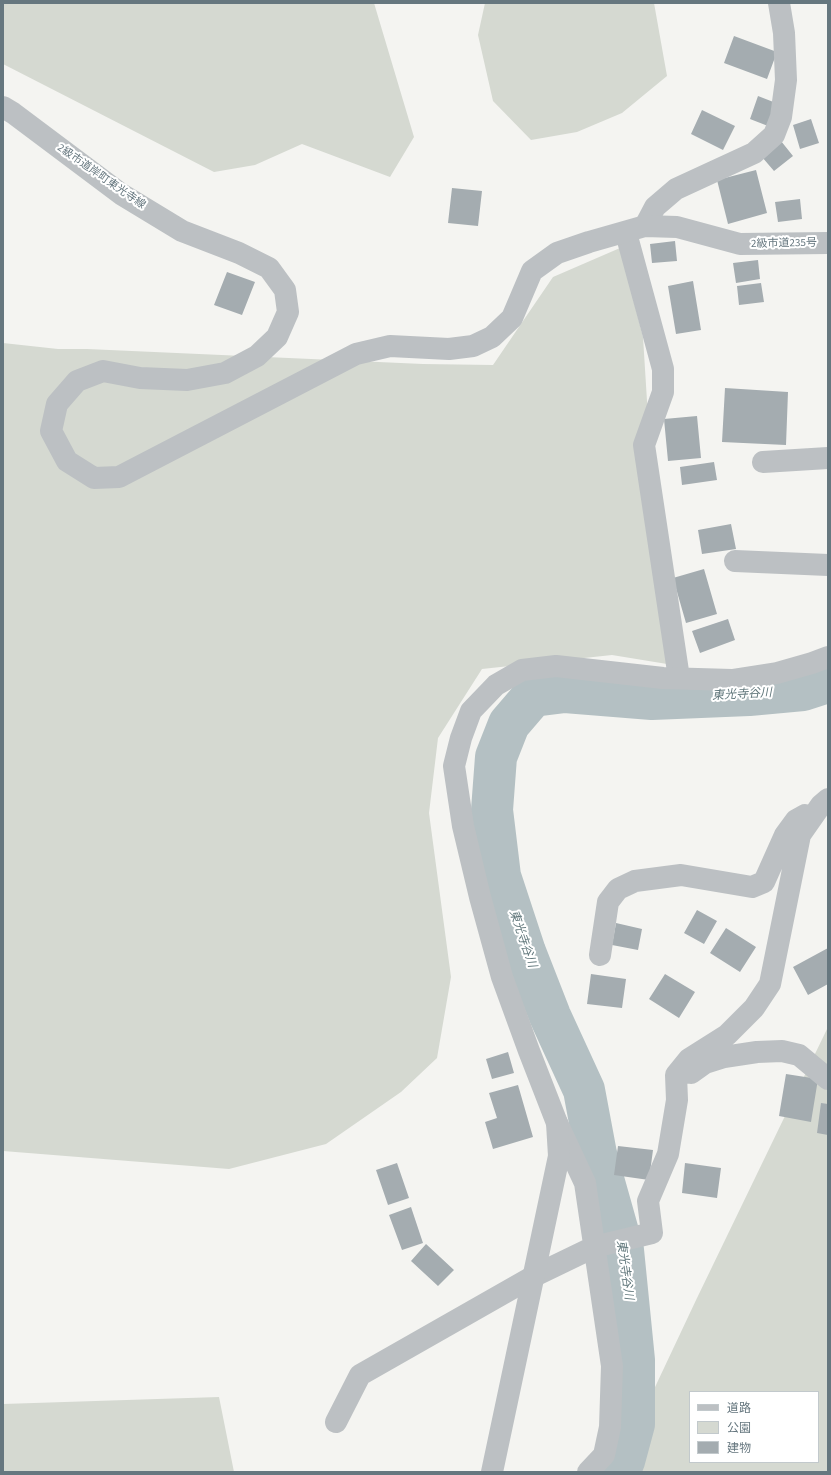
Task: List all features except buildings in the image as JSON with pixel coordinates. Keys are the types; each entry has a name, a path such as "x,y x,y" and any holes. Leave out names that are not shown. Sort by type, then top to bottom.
{"street":[{"path":"680,678 644,445 663,392 663,369 635,230 655,207 676,189 754,153 774,135 781,117 786,80 784,33 779,3"},
{"name":"2級市道岸町東光寺線","path":"3,107 121,194 182,230 239,253 269,268 285,290 288,312 277,337 257,356 225,373 187,380 140,378 103,371 77,380 57,404 51,431 67,461"},
{"name":"2級市道235号","path":"67,461 94,478 119,477 356,354 390,346 449,348 474,346 492,337 512,318 532,271 557,253 589,242 635,230 677,226 740,244 828,243"},
{"path":"763,462 828,458"},
{"path":"735,561 828,565"},
{"path":"588,1472 604,1455 610,1427 612,1366 601,1245 585,1182 557,1123 502,977 480,897 463,826 454,766 460,738 472,711 496,685 522,670 556,666 680,678 732,680 777,673 828,657"},
{"path":"600,954 608,902 618,889 635,881 681,875 752,887 764,882 785,835 796,820 824,802"},
{"path":"336,1422 360,1375 534,1276 601,1245 652,1233 648,1201 668,1154 676,1100 676,1075 689,1059 727,1035 754,1008 770,984 800,835 824,802"},
{"path":"676,1100 690,1074 695,1070 706,1063 724,1057 744,1054 782,1051 799,1055 828,1079"},
{"path":"492,1472 559,1156 557,1123"}],"green space":[{"path":"3,3 374,3 414,137 390,177 302,144 255,165 214,172 3,64"},
{"path":"485,3 654,3 667,76 622,113 577,132 531,140 493,101 478,35"},
{"path":"620,248 643,337 654,513 667,664 612,655 482,669 438,738 429,813 451,977 437,1058 401,1092 326,1144 229,1169 3,1151 3,343 58,349 423,364 493,365 553,277"},
{"path":"828,1027 828,1472 615,1472 697,1298"},
{"path":"219,1397 234,1472 3,1472 3,1404"}],"waterway":[{"name":"東光寺谷川","path":"615,1472 624,1461 634,1424 634,1360 623,1250 596,1154 584,1090 550,1016 525,952 500,876 492,810 496,757 509,724 533,696 565,692 652,699 749,695 803,690 828,682"}]}
